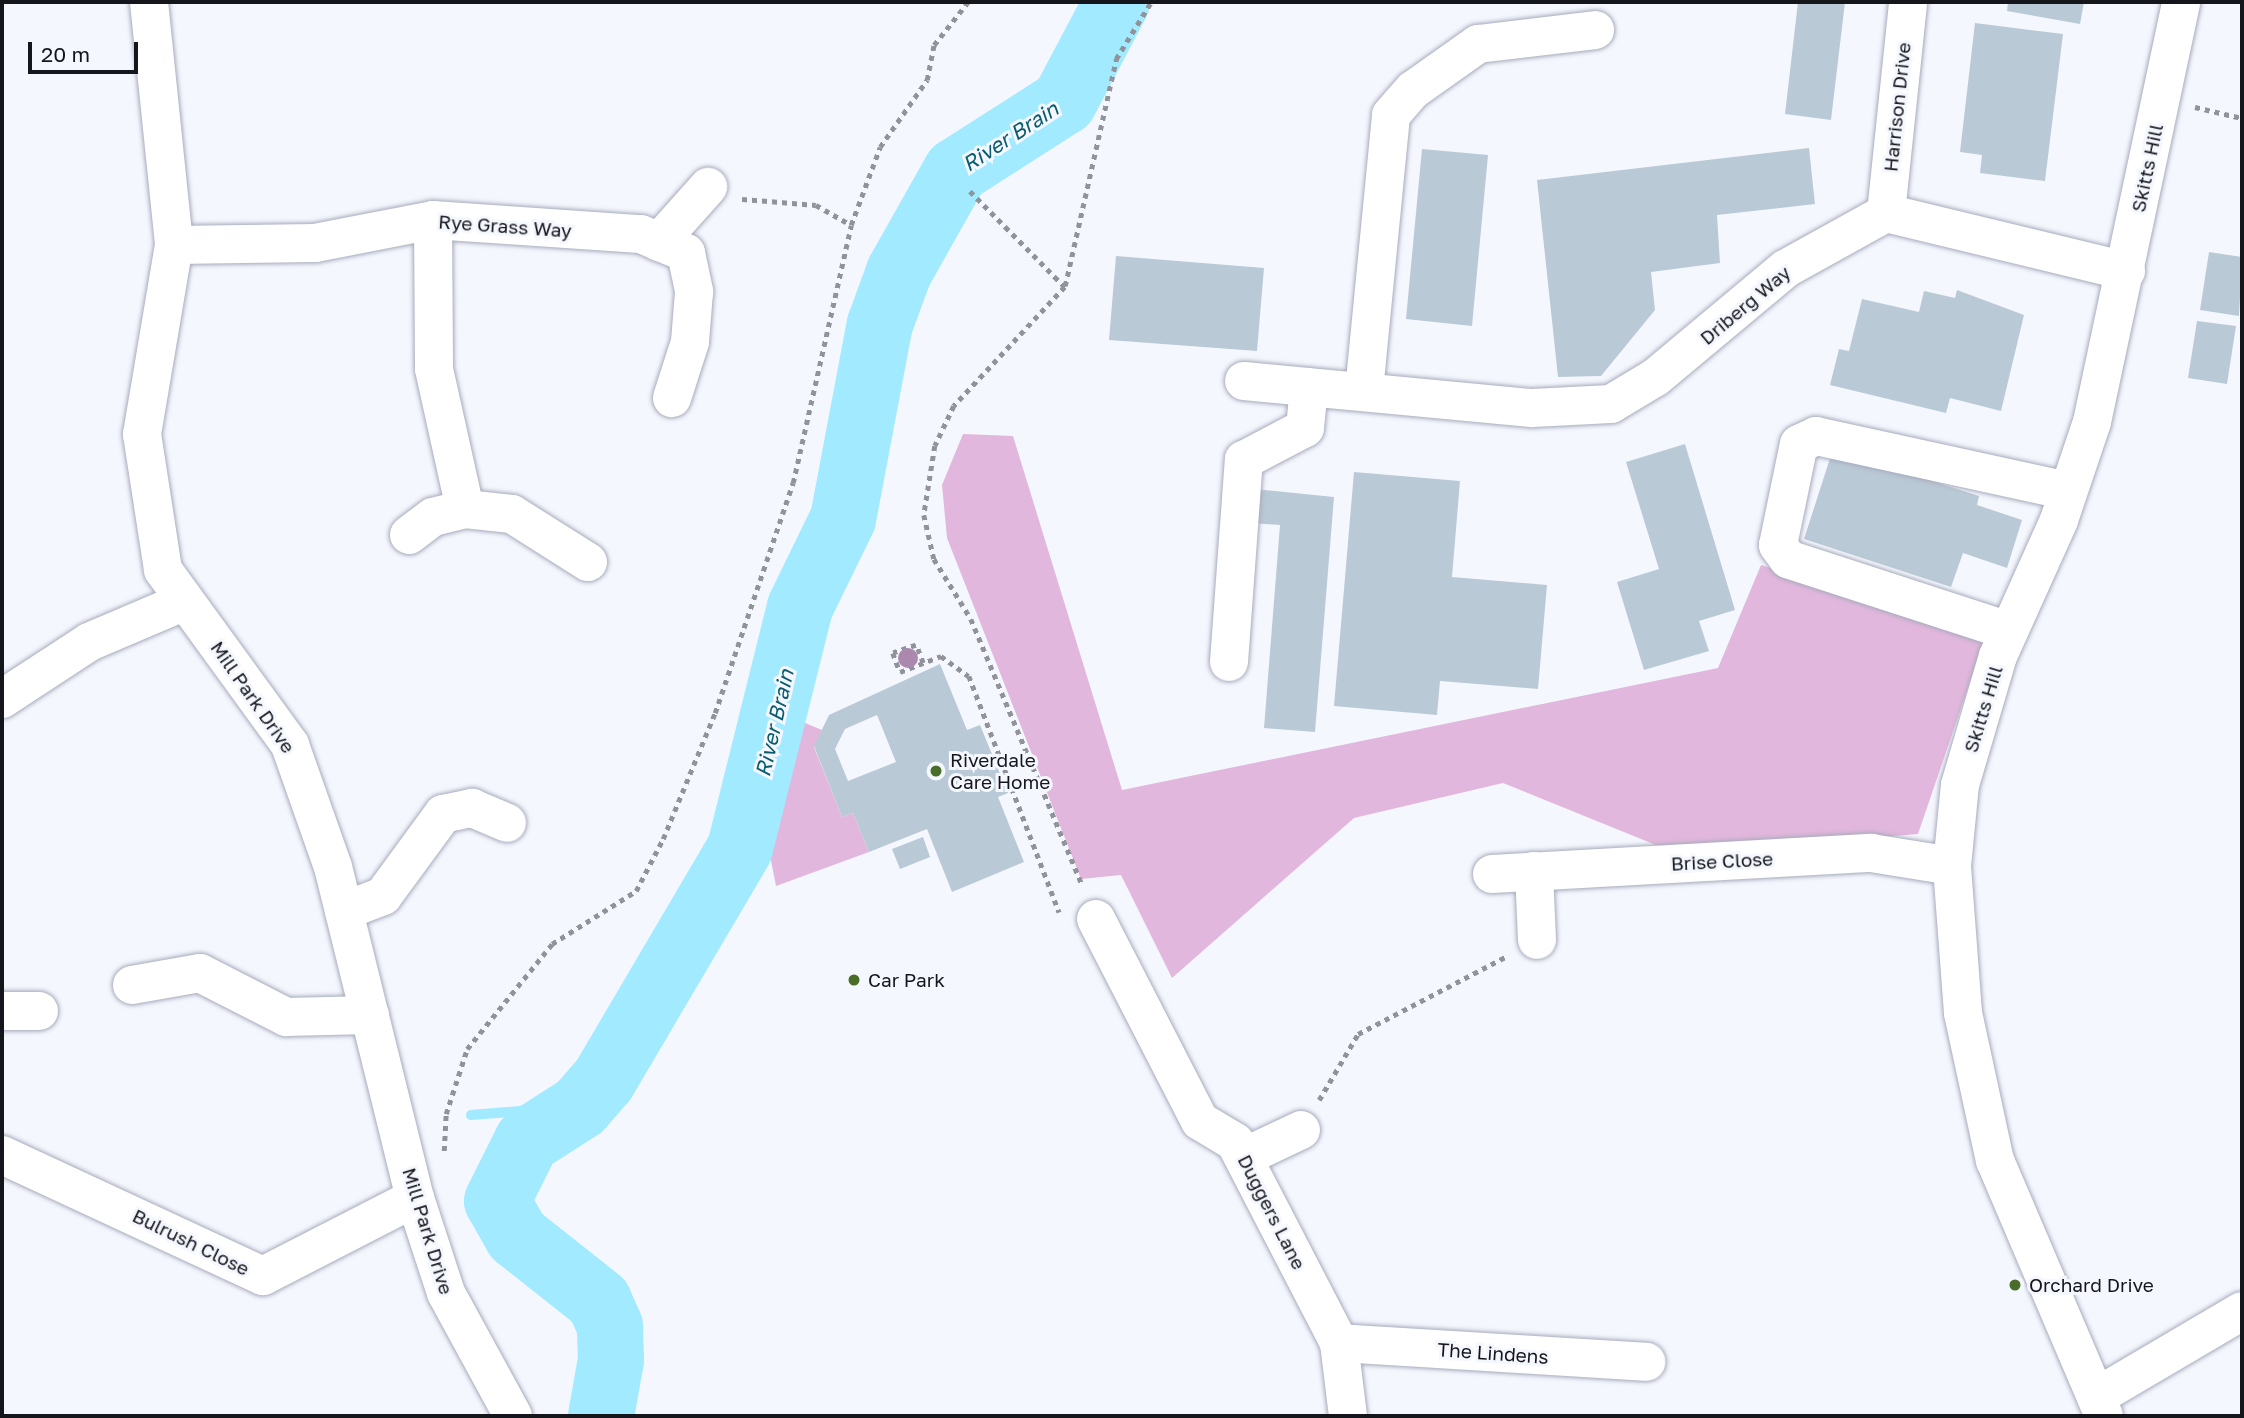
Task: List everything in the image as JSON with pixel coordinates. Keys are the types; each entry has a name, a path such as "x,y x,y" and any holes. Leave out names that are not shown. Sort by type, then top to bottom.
{"street":[{"name":"Mill Park Drive","path":"149,2 174,245 142,434 163,570 290,745 344,911 415,1198 446,1293 513,1416"},
{"name":"Harrison Drive","path":"1886,213 1908,2"},
{"name":"Skitts Hill","path":"2100,1406 1995,1161 1964,1013 1952,866 1960,785 2010,631 2068,491 2092,422 2181,2"},
{"path":"1364,391 1391,115 1413,90 1478,44 1595,30"},
{"path":"659,242 708,187"},
{"path":"1886,213 2126,271"},
{"name":"Driberg Way","path":"1244,381 1532,408 1611,404 1686,354 1785,269 1886,213"},
{"name":"Rye Grass Way","path":"174,245 315,243 433,220 641,234 686,253 694,292 690,342 672,398"},
{"path":"433,220 434,369 465,509"},
{"path":"1229,662 1244,460 1305,428 1309,387"},
{"path":"2010,631 1788,559 1778,545 1799,444 1816,436 2068,491"},
{"path":"409,535 433,517 465,509 512,514 588,562"},
{"path":"2,699 89,642 185,601"},
{"path":"344,911 383,896 443,814 472,808 507,822"},
{"name":"Brise Close","path":"1492,874 1871,853 1952,866"},
{"path":"1534,871 1537,940"},
{"name":"Duggers Lane","path":"1079,917 1200,1121 1235,1142 1244,1157 1339,1343 1348,1416"},
{"path":"132,985 200,973 286,1017 370,1015"},
{"path":"1244,1157 1301,1130"},
{"name":"Bulrush Close","path":"2,1154 264,1276 415,1198"},
{"path":"2100,1406 2242,1311"},
{"name":"The Lindens","path":"1339,1343 1646,1362"}],"path":[{"path":"444,1165 446,1114 467,1049 552,944 636,891 663,839 715,713 793,483 851,225 880,147 927,80 934,45 968,2"},
{"path":"1079,917 971,619 934,559 925,515 936,446 954,406 1065,287 1116,60 1151,2"},
{"path":"2161,99 2242,118"},
{"path":"708,187 750,201 816,205 851,225"},
{"path":"970,191 1065,287"},
{"path":"923,663 916,645 893,653 900,672 941,656 969,676 1006,780 1079,917"},
{"path":"1301,1130 1358,1034 1537,940"}],"shaded area":[{"path":"963,434 1013,436 1122,790 1718,668 1761,565 1986,635 1918,834 1678,854 1503,783 1354,818 1172,978 1121,875 1081,879 947,538 942,485"},
{"path":"798,720 822,730 814,747 842,817 853,813 869,852 776,886 768,845 784,747"}],"building":[{"path":"1798,2 1845,2 1831,120 1785,114"},
{"path":"2008,2 2084,2 2080,24 2007,11"},
{"path":"1975,23 2063,34 2045,181 1980,173 1982,155 1960,152"},
{"path":"1809,148 1815,204 1717,215 1720,263 1651,272 1655,310 1601,376 1558,377 1537,180"},
{"path":"1422,149 1488,155 1472,326 1406,319"},
{"path":"2209,252 2242,257 2239,316 2200,310"},
{"path":"1116,256 1264,268 1257,351 1109,340"},
{"path":"1957,290 2024,315 2001,411 1950,398 1946,413 1830,385 1839,349 1849,351 1862,299 1919,312 1924,291 1955,298"},
{"path":"2197,321 2236,326 2227,384 2188,378"},
{"path":"1685,444 1735,610 1699,621 1709,651 1644,670 1617,582 1659,569 1626,462"},
{"path":"1833,449 1979,496 1977,505 2022,520 2007,568 1963,553 1951,587 1804,539"},
{"path":"1354,472 1460,481 1452,577 1547,585 1538,689 1440,681 1437,715 1334,706"},
{"path":"1254,489 1334,497 1315,732 1264,728 1280,525 1250,523"},
{"name":"Riverdale Care Home","path":"940,664 967,730 980,725 1008,793 998,797 1024,862 952,892 927,829 869,852 853,813 842,817 814,746 829,715","holes":["877,715 896,762 848,781 835,749 845,729"]},
{"path":"923,837 930,857 900,869 892,849"}],"waterway":[{"name":"River Brain","path":"601,1416 611,1360 610,1326 599,1301 517,1236 497,1201 527,1141 580,1107 603,1081 740,848 800,607 843,519 880,324 899,272 956,171 1064,102 1117,2"},
{"path":"471,1115 545,1109 603,1081"}],"place":[{"name":"Riverdale Care Home","path":"936,771"},
{"name":"Car Park","path":"854,980"},
{"name":"Orchard Drive","path":"2015,1285"}]}
